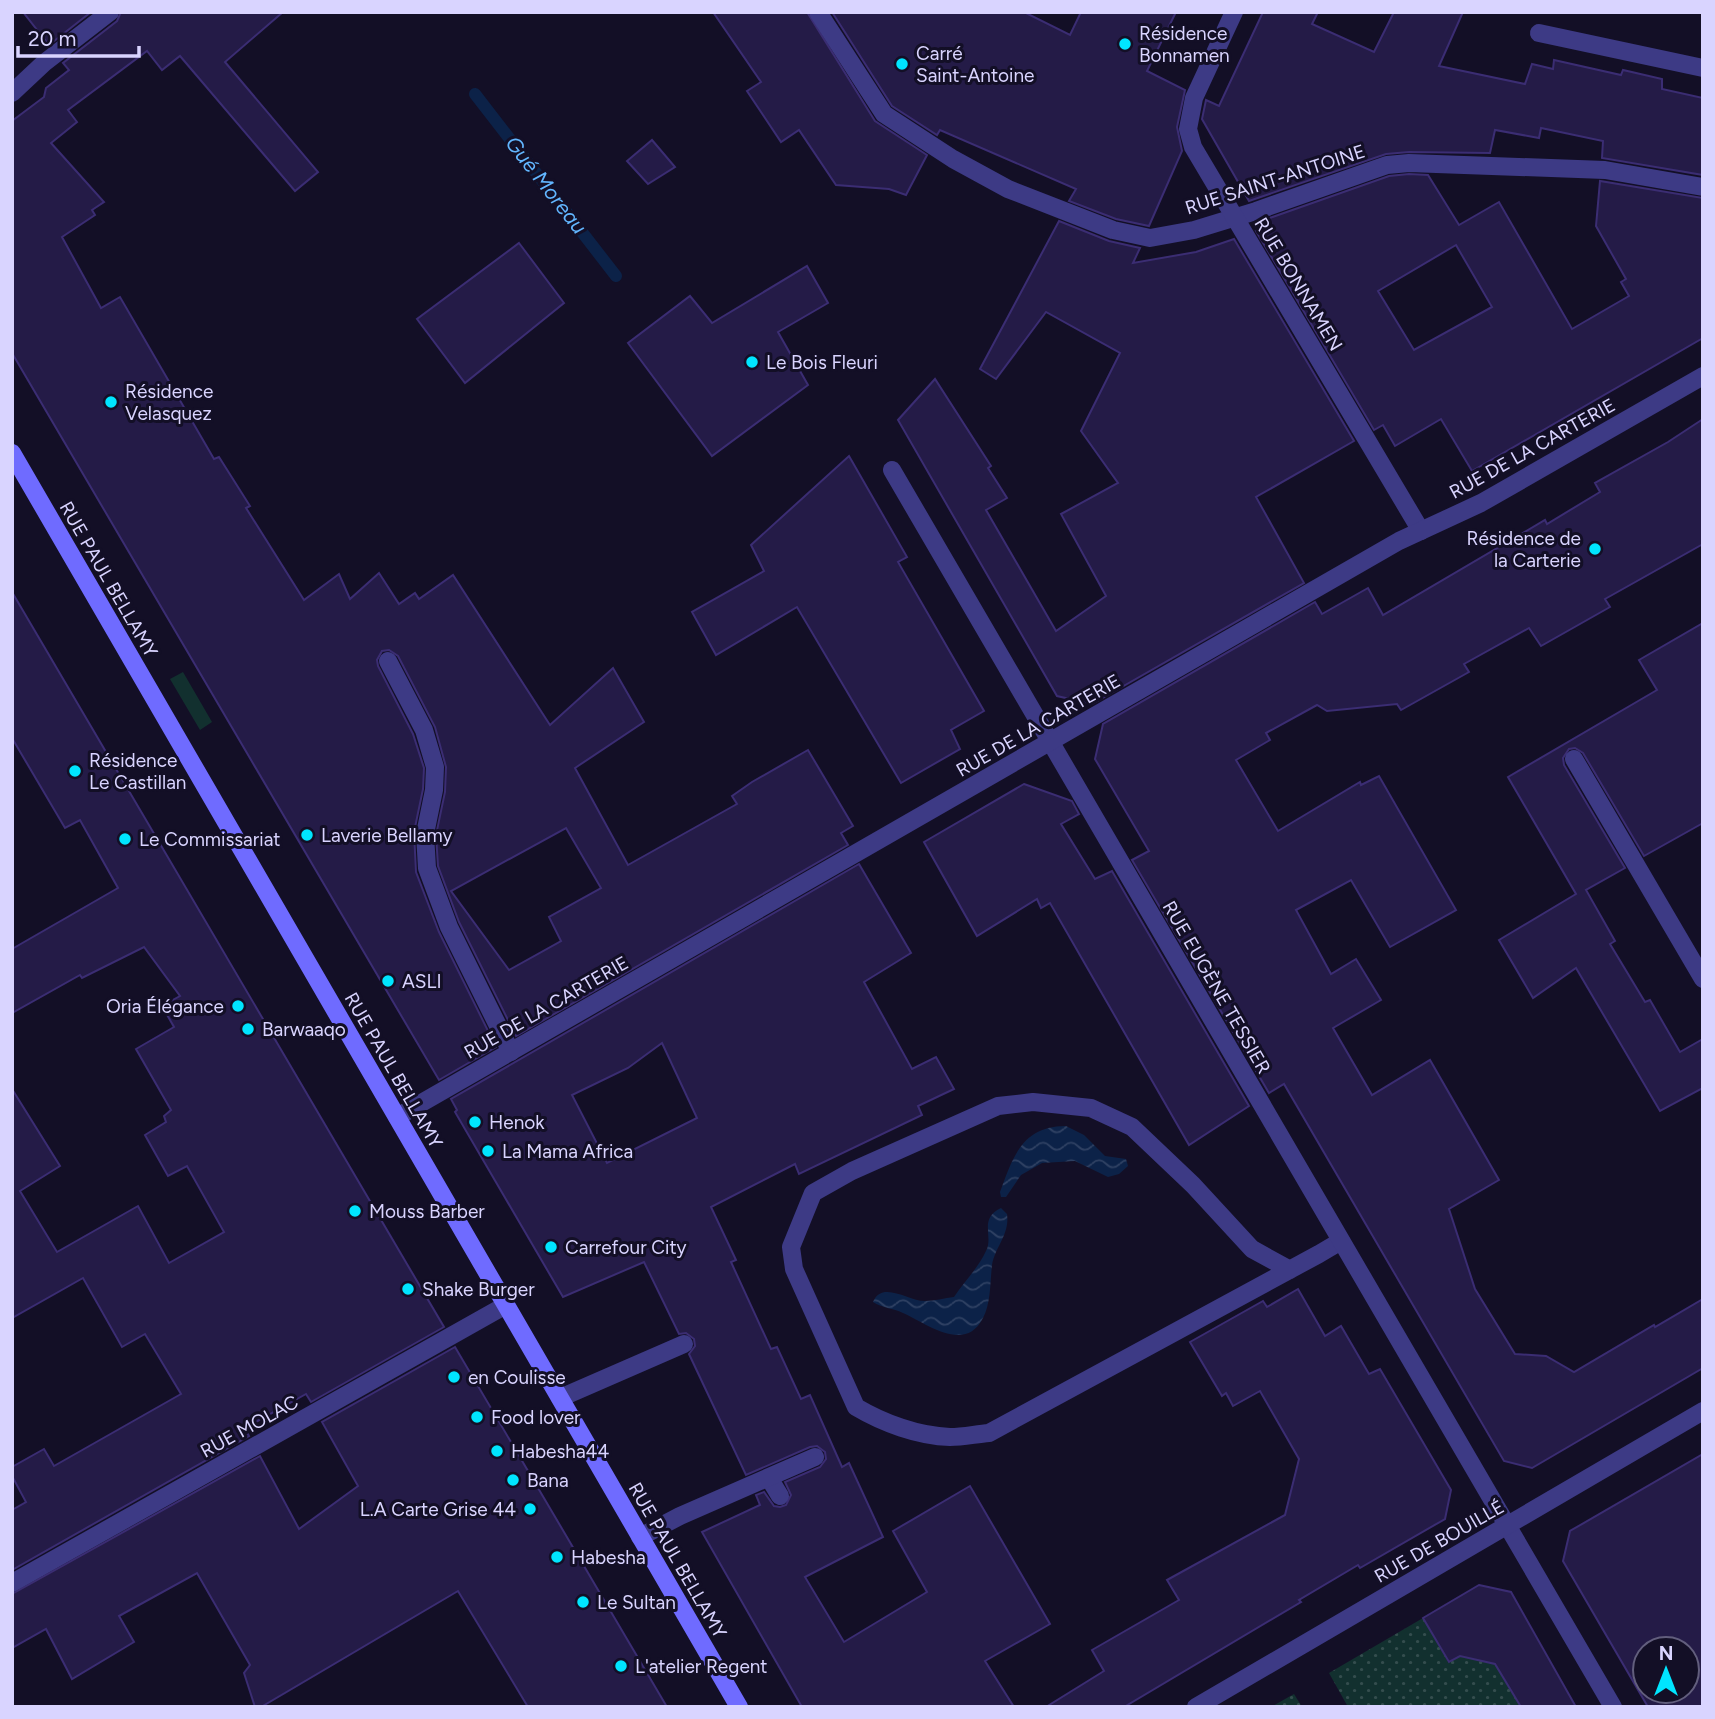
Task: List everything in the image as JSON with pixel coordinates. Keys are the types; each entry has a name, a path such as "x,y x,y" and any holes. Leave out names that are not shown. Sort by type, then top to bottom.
{"main road":[{"name":"RUE PAUL BELLAMY","path":"12,453 738,1707"}],"street":[{"path":"12,93 44,63 110,12"},
{"name":"RUE SAINT-ANTOINE","path":"818,12 884,114 953,159 1008,189 1112,230 1150,238 1194,230 1387,165 1409,163 1605,170 1703,187"},
{"name":"RUE BONNAMEN","path":"1234,12 1194,98 1188,129 1193,146 1421,531"},
{"path":"1539,33 1703,68"},
{"name":"RUE DE LA CARTERIE","path":"397,1117 1387,548 1481,503 1703,376"},
{"name":"RUE EUGÈNE TESSIER","path":"892,470 1613,1707"},
{"path":"388,661 424,730 435,767 434,790 425,834 427,868 449,928 511,1052"},
{"path":"1574,759 1703,979"},
{"path":"1290,1270 1252,1249 1193,1185 1132,1127 1091,1108 1032,1102 998,1106 852,1171 813,1193 791,1247 794,1269 856,1407 876,1419 917,1432 950,1437 989,1433 1290,1270 1341,1241"},
{"name":"RUE MOLAC","path":"12,1583 506,1305"},
{"path":"560,1398 684,1344"},
{"name":"RUE DE BOUILLÉ","path":"1196,1707 1703,1412"},
{"path":"640,1537 680,1516 815,1457"},
{"path":"769,1478 780,1496"}],"green space":[{"path":"183,672 212,722 200,730 170,679"},
{"path":"1423,1618 1448,1662 1460,1656 1495,1664 1521,1707 1348,1707 1329,1673"},
{"path":"1294,1694 1302,1707 1271,1707"}],"water":[{"path":"1066,1126 1084,1135 1105,1156 1126,1159 1128,1166 1119,1174 1108,1177 1075,1161 1042,1163 1021,1175 1006,1197 1001,1197 1000,1192 1021,1146 1039,1131"},
{"path":"1001,1208 1007,1214 1006,1228 992,1265 986,1312 975,1329 966,1334 945,1333 873,1302 877,1296 889,1292 925,1301 954,1297 983,1257 988,1245 988,1222 994,1212"}],"building":[{"path":"23,12 91,12 49,45"},
{"path":"121,12 283,12 225,62 318,172 295,191 180,56 162,70 147,51 68,110 77,122 51,143 104,202 92,210 95,215 62,237 101,308 120,297 214,459 219,457 250,506 246,508 304,600 339,574 350,599 379,573 399,604 415,593 419,599 453,575 550,725 613,668 644,722 575,768 628,865 737,804 732,796 808,750 853,826 841,833 848,845 516,1036 459,922 438,866 436,835 445,792 446,767 435,727 398,656 389,650 382,651 377,660 378,666 413,734 424,768 423,789 414,832 416,872 439,932 496,1047 439,1080 12,353 12,121 44,97 46,88 69,70 63,63 117,21","holes":["566,828 601,888 549,917 561,941 509,970 451,891"]},
{"path":"713,12 807,12 875,121 927,155 906,195 889,189 836,185 799,130 781,142 747,91 761,82"},
{"path":"832,12 1024,12 1070,35 1081,12 1176,12 1147,71 1185,90 1177,127 1182,151 1149,226 1116,219 1069,201 1076,189 940,130 937,135 892,106"},
{"path":"1263,12 1318,12 1312,24 1374,52 1394,12 1463,12 1439,66 1525,84 1532,64 1553,69 1554,60 1621,75 1623,70 1662,79 1662,89 1703,98 1703,175 1602,158 1603,141 1541,128 1539,138 1495,130 1490,153 1386,154 1249,201 1202,119 1206,100 1219,106"},
{"path":"652,140 675,167 648,184 627,161"},
{"path":"1428,175 1459,225 1499,202 1572,329 1629,296 1621,282 1626,279 1596,226 1600,181 1703,198 1703,338 1472,471 1441,419 1395,446 1383,425 1374,430 1256,231 1265,228 1261,221 1389,176","holes":["1456,245 1492,307 1414,350 1378,291"]},
{"path":"1059,221 1109,241 1140,248 1133,263 1196,252 1234,239 1354,441 1256,497 1304,583 1092,704 1057,696 898,420 935,379 991,466 988,468 1007,498 986,510 1056,631 1106,596 1061,514 1118,483 1081,431 1120,353 1046,312 996,379 980,369"},
{"path":"519,243 564,303 465,383 417,319"},
{"name":"Le Bois Fleuri","path":"807,266 828,303 778,332 808,385 712,456 628,343 690,296 712,323"},
{"path":"1703,419 1703,544 1605,599 1610,607 1541,646 1529,628 1464,664 1469,672 1401,710 1397,704 1327,711 1317,705 1266,733 1270,740 1236,760 1278,831 1360,782 1361,785 1379,776 1456,910 1390,947 1351,880 1296,910 1331,974 1356,959 1381,1000 1333,1028 1372,1095 1430,1060 1499,1180 1449,1209 1475,1289 1515,1354 1546,1356 1574,1372 1703,1299 1703,1368 1532,1468 1504,1461 1284,1084 1269,1093 1132,860 1149,851 1095,759 1103,724 1315,602 1322,614 1368,588 1383,615 1545,520 1547,524 1600,492 1595,483"},
{"path":"849,456 907,557 898,562 984,711 951,730 960,749 901,783 797,607 716,655 692,612 764,571 751,545"},
{"path":"12,592 444,1327 311,1402 306,1394 245,1428 249,1436 12,1570 12,1510 26,1502 12,1476 12,1467 44,1449 54,1466 181,1394 145,1334 122,1347 83,1278 12,1318 12,1089 60,1166 20,1191 57,1252 138,1206 169,1263 224,1232 187,1166 168,1176 145,1135 166,1122 164,1116 171,1110 136,1049 174,1027 162,1006 180,996 144,947 82,978 80,975 12,1013 12,949 118,888 80,820 65,828 12,738"},
{"path":"1703,623 1703,823 1644,856 1583,753 1575,748 1569,749 1563,758 1564,765 1625,868 1586,890 1615,941 1610,944 1645,1002 1650,1000 1680,1052 1703,1039 1703,1088 1660,1111 1576,968 1533,998 1499,940 1576,894 1508,777 1657,690 1639,660"},
{"path":"1024,784 1072,801 1079,814 1061,824 1095,879 1112,871 1249,1106 1189,1145 1050,903 1041,908 1037,899 977,936 924,842"},
{"path":"859,864 911,953 864,982 912,1069 936,1057 954,1089 918,1106 922,1115 799,1174 795,1164 711,1207 736,1260 731,1262 771,1349 777,1347 801,1399 810,1395 842,1467 849,1463 883,1537 805,1577 844,1642 927,1592 893,1531 970,1486 1050,1624 985,1661 1014,1707 802,1707 702,1532 760,1505 756,1495 764,1492 774,1506 786,1505 791,1495 785,1482 820,1467 826,1459 825,1452 817,1446 810,1447 746,1475 689,1354 695,1346 694,1339 686,1333 679,1334 644,1262 563,1297 455,1112 457,1110 451,1099","holes":["662,1043 697,1118 607,1163 572,1095 628,1068"]},
{"path":"1298,1289 1325,1336 1341,1326 1369,1374 1380,1369 1451,1490 1445,1519 1360,1568 1358,1565 1124,1707 1046,1707 1104,1671 1092,1650 1179,1600 1167,1580 1285,1515 1299,1459 1260,1391 1233,1406 1226,1393 1222,1396 1190,1342 1263,1301 1267,1307"},
{"path":"455,1347 667,1707 528,1707 458,1591 261,1707 255,1707 244,1673 250,1665 197,1573 119,1616 134,1642 72,1679 46,1629 12,1648 12,1594 260,1456 299,1529 358,1486 322,1422"},
{"path":"1703,1454 1703,1707 1647,1705 1701,1705 1701,1635 1631,1635 1631,1678 1563,1561 1570,1531"},
{"path":"1479,1585 1511,1592 1576,1707 1521,1707 1495,1664 1460,1656 1449,1662 1423,1618"}],"waterway":[{"name":"Gué Moreau","path":"475,94 616,276"}],"place":[{"name":"Résidence Bonnamen","path":"1125,44"},
{"name":"Carré Saint-Antoine","path":"902,64"},
{"name":"Le Bois Fleuri","path":"752,362"},
{"name":"Résidence Velasquez","path":"111,402"},
{"name":"Résidence de la Carterie","path":"1595,549"},
{"name":"Résidence Le Castillan","path":"75,771"},
{"name":"Laverie Bellamy","path":"307,835"},
{"name":"Le Commissariat","path":"125,839"},
{"name":"ASLI","path":"388,981"},
{"name":"Oria Élégance","path":"238,1006"},
{"name":"Barwaaqo","path":"248,1029"},
{"name":"Henok","path":"475,1122"},
{"name":"La Mama Africa","path":"488,1151"},
{"name":"Mouss Barber","path":"355,1211"},
{"name":"Carrefour City","path":"551,1247"},
{"name":"Shake Burger","path":"408,1289"},
{"name":"en Coulisse","path":"454,1377"},
{"name":"Food lover","path":"477,1417"},
{"name":"Habesha44","path":"497,1451"},
{"name":"Bana","path":"513,1480"},
{"name":"L.A Carte Grise 44","path":"530,1509"},
{"name":"Habesha","path":"557,1557"},
{"name":"Le Sultan","path":"583,1602"},
{"name":"L'atelier Regent","path":"621,1666"}]}
